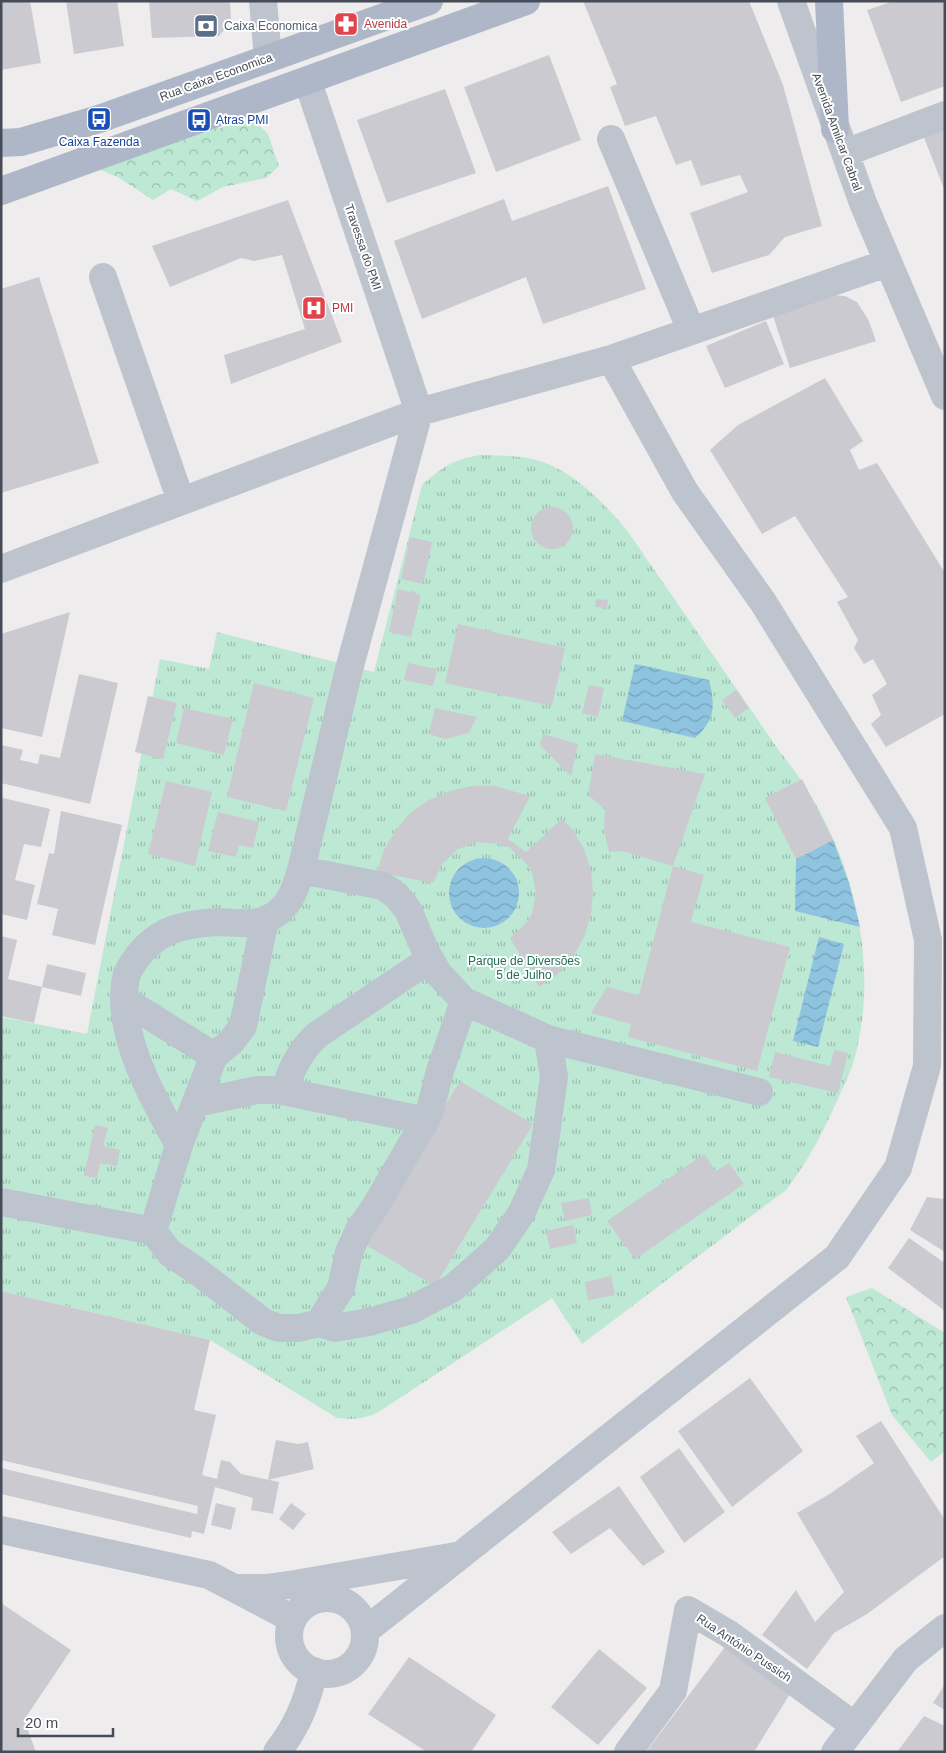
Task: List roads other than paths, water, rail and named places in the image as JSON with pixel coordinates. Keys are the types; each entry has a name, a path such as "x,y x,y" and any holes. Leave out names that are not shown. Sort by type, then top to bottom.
{"main road":[{"name":"Rua Caixa Economica","path":"1,143 21,142 99,119 429,1"},
{"path":"1,191 308,82 526,1"},
{"path":"829,1 840,141"}],"street":[{"path":"263,1 268,58"},
{"name":"Avenida Amilcar Cabral","path":"790,1 840,141 887,263 945,396"},
{"name":"Travessa do PMI","path":"308,82 419,412"},
{"path":"840,141 945,116"},
{"path":"611,139 691,330"},
{"path":"1,570 419,412 611,359 887,263"},
{"path":"103,277 181,501"},
{"path":"365,1631 836,1257 898,1168 927,1066 928,940 903,828 763,602 685,492 611,359"},
{"path":"179,1145 158,1107 136,1055 124,1000 126,976 138,956 152,941 171,930 194,924 218,922 243,924 265,920 282,910 294,893 302,870 348,673 419,412"},
{"path":"302,870 384,886 397,896 408,910 430,960 438,973 464,1001 548,1038 759,1092"},
{"path":"153,1231 179,1145 214,1056 231,1042 243,1026 265,920"},
{"path":"284,1091 293,1064 304,1048 317,1035 430,960"},
{"path":"124,1000 214,1056"},
{"path":"319,1323 341,1288 349,1252 359,1230 375,1207 426,1121 464,1001"},
{"path":"1,1202 153,1231 170,1253 197,1271 263,1322 279,1328 299,1328 319,1323 335,1328 369,1322 412,1310 453,1288 498,1250 521,1214 541,1170 554,1077 548,1038"},
{"path":"196,1103 257,1090 284,1091 426,1121"},
{"path":"1,1530 209,1575 238,1588 293,1619"},
{"path":"238,1588 276,1587 460,1556"},
{"path":"325,1598 338,1600 349,1605 358,1614 365,1631 363,1649 358,1659 349,1667 338,1672 326,1674 314,1672 304,1667 292,1650 290,1629 293,1619 301,1608 312,1601 325,1598"},
{"name":"Rua António Pussich","path":"628,1752 673,1691 688,1610 729,1634 855,1726"},
{"path":"835,1752 906,1659 945,1628"},
{"path":"277,1752 300,1718 314,1672"}],"water":[{"path":"635,664 709,680 713,705 712,712 707,725 695,738 622,721"},
{"path":"833,840 849,883 860,927 795,911 796,859"},
{"path":"484,858 497,861 509,868 516,880 519,893 516,906 509,918 497,925 484,928 471,925 459,918 452,906 449,893 452,880 459,868 471,861"},
{"path":"819,937 844,944 818,1047 793,1041"}],"place":[{"name":"Avenida","path":"346,24"},
{"name":"Caixa Economica","path":"206,26"},
{"name":"Caixa Fazenda","path":"99,119"},
{"name":"Atras PMI","path":"199,120"},
{"name":"PMI","path":"314,308"}],"park label":[{"name":"Parque de Diversões 5 de Julho","path":"524,968"}]}
